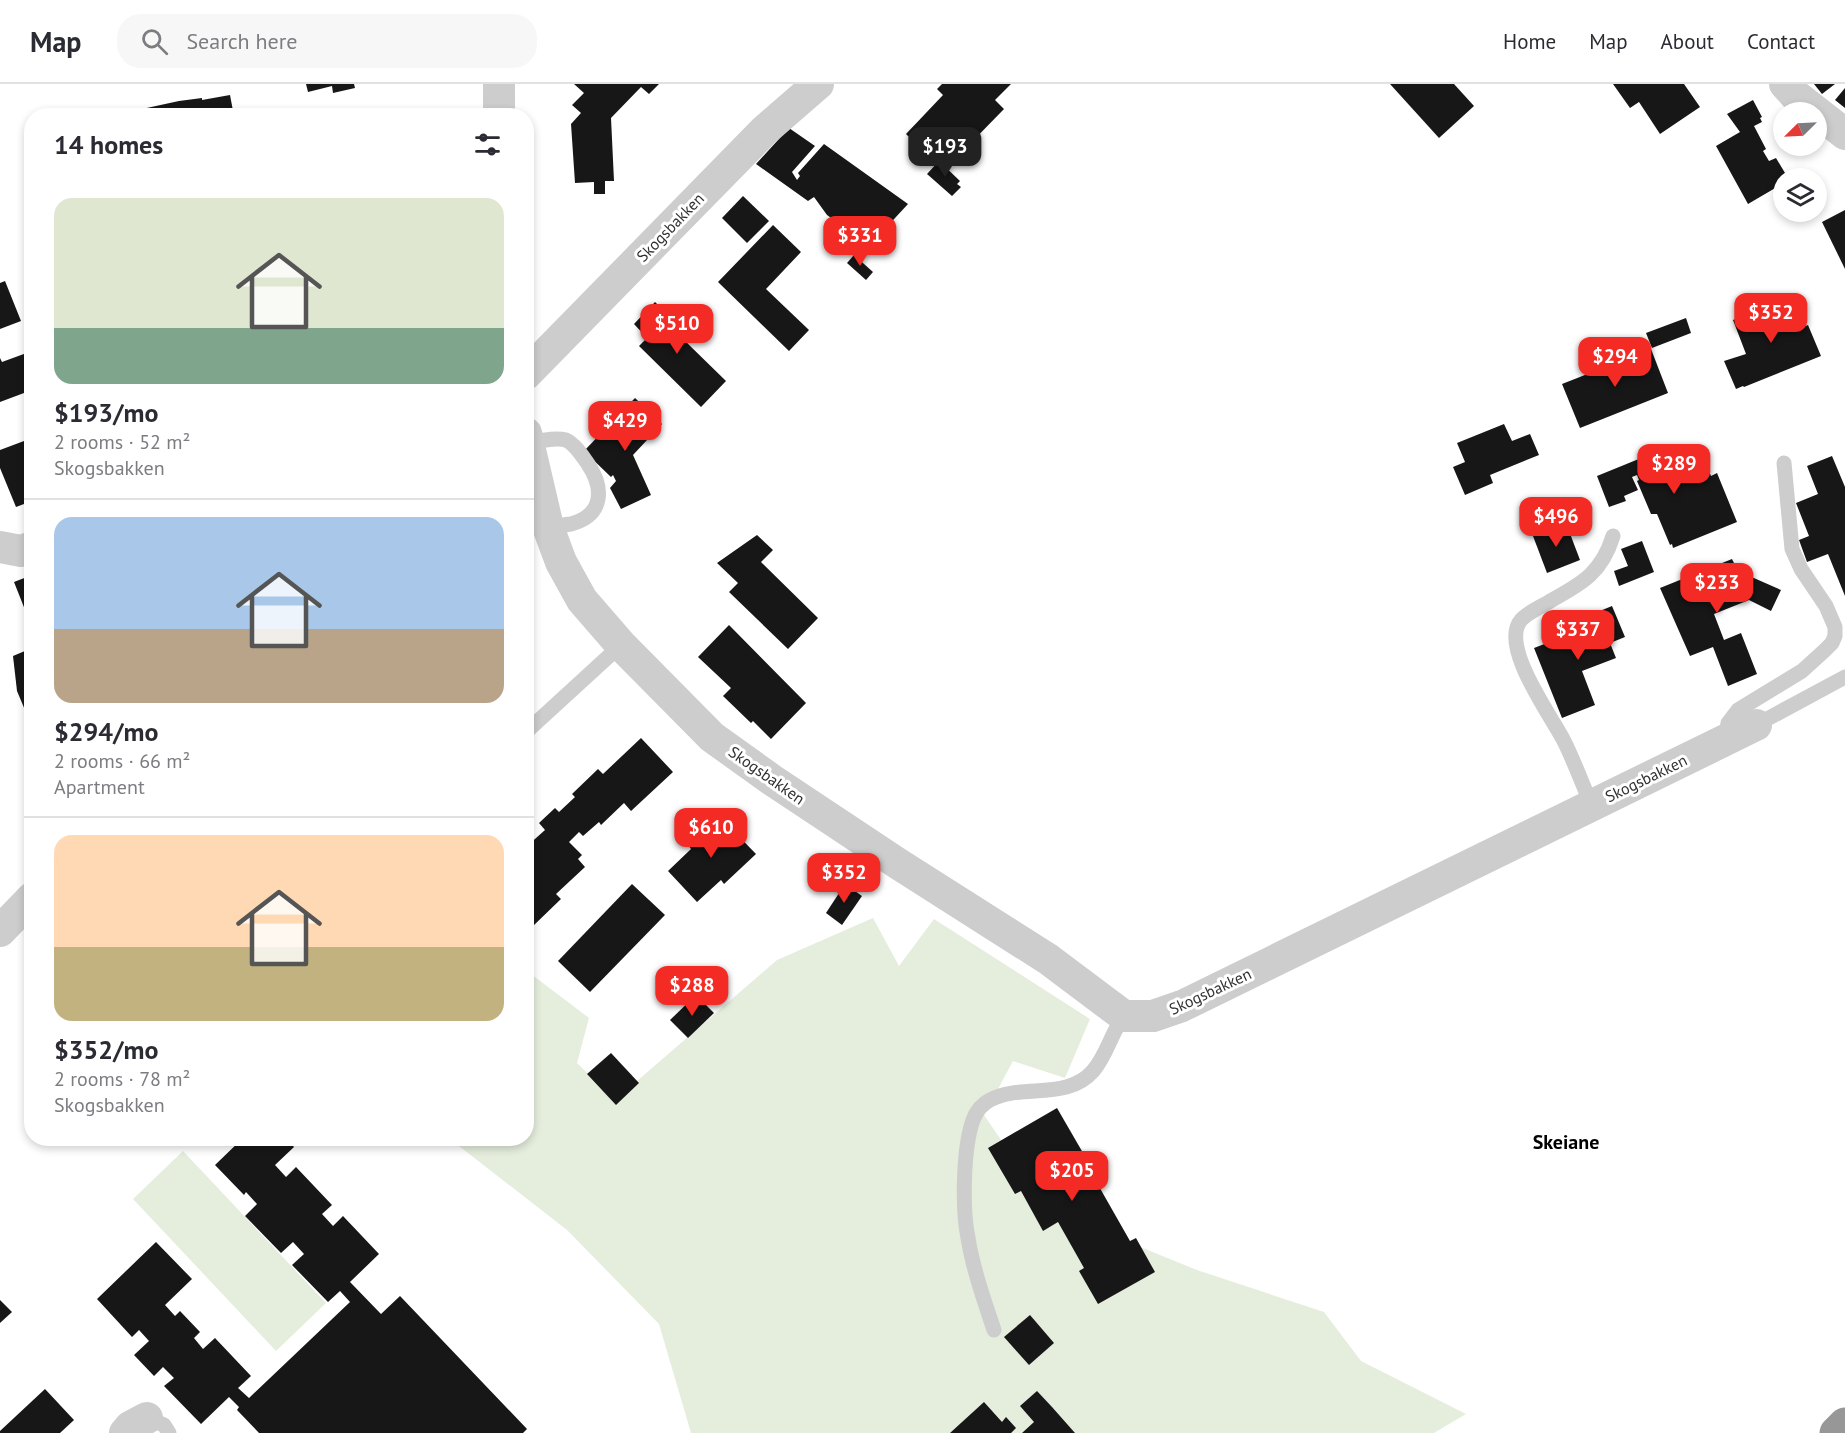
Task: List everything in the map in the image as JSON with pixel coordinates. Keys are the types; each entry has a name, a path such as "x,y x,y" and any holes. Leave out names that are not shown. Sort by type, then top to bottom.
{"highway":[{"path":"1836,1433 1845,1424"}],"street":[{"path":"499,84 499,108"},
{"name":"Skogsbakken","path":"534,366 765,130 818,84"},
{"path":"1785,84 1795,95 1845,134"},
{"name":"Skogsbakken","path":"534,465 548,527 561,562 582,600 621,645 712,737 897,863 1048,959 1124,1016 1153,1016 1182,1006 1756,725"},
{"path":"0,547 24,550"},
{"path":"0,931 24,906"}],"lane":[{"path":"534,439 567,441 582,454 596,476 600,493 587,517 572,523 548,527"},
{"path":"1726,739 1728,723 1738,710 1802,670 1824,651 1835,636 1835,627 1826,606 1801,569 1792,549 1784,463"},
{"path":"1591,804 1562,738 1530,686 1517,646 1516,633 1520,620 1590,575 1607,556 1613,536"},
{"path":"534,725 621,645"},
{"path":"1756,725 1845,677"},
{"path":"994,1330 974,1267 967,1236 965,1205 967,1157 973,1121 980,1108 988,1100 1001,1095 1052,1090 1074,1085 1093,1071 1102,1058 1117,1024 1124,1016"}],"green space":[{"path":"873,918 899,966 934,919 1090,1019 1065,1078 1013,1061 984,1115 1049,1210 1197,1270 1324,1312 1361,1361 1466,1414 1434,1433 691,1433 659,1324 567,1230 459,1146 534,1146 534,976 589,1018 577,1063 615,1100 777,960"},
{"path":"183,1151 326,1303 276,1351 133,1199"}],"building":[{"path":"306,84 354,84 355,88 333,93 332,86 308,92"},
{"path":"574,84 659,84 649,94 641,87 611,118 614,181 605,181 605,194 594,194 594,182 575,183 571,124 581,113 572,105 584,93"},
{"path":"942,84 1011,84 995,100 1004,109 963,151 955,142 935,163 906,134 943,95 937,89"},
{"path":"1390,84 1454,84 1474,106 1439,138"},
{"path":"1613,84 1684,84 1700,107 1660,134 1639,102 1630,108"},
{"path":"1814,84 1835,84 1822,94"},
{"path":"1845,88 1845,108 1835,100"},
{"path":"230,95 232,108 147,108 179,101 202,98 202,100"},
{"path":"1753,100 1762,117 1760,118 1762,122 1754,126 1766,149 1763,151 1769,161 1776,158 1782,168 1773,168 1773,189 1748,204 1716,146 1740,132 1727,114"},
{"path":"789,128 815,146 792,172 797,180 800,176 798,173 824,144 908,204 870,245 827,215 814,197 808,201 756,164"},
{"path":"939,161 960,181 957,184 961,187 952,196 927,174"},
{"path":"743,196 769,221 747,243 722,218"},
{"path":"1845,210 1845,269 1822,222 1827,222 1827,219"},
{"path":"773,225 801,252 766,289 809,330 789,351 718,282"},
{"path":"854,255 873,272 866,280 847,263"},
{"path":"5,281 21,321 0,329 0,283"},
{"path":"1788,298 1801,328 1808,325 1821,356 1736,389 1724,361 1746,354 1733,320"},
{"path":"655,302 688,334 683,339 726,381 701,407 639,346 647,338 634,324"},
{"path":"1686,318 1691,333 1652,348 1646,333"},
{"path":"1651,349 1668,393 1580,428 1562,384"},
{"path":"24,354 24,393 0,402 0,358 2,362"},
{"path":"635,398 662,424 633,455 651,495 621,509 610,488 616,481 613,475 611,477 584,451"},
{"path":"1504,424 1512,441 1530,434 1539,455 1490,475 1493,483 1465,495 1453,467 1465,462 1457,443"},
{"path":"24,441 24,504 16,507 0,468 0,450"},
{"path":"1700,450 1711,476 1717,473 1737,522 1673,548 1657,514 1651,514 1637,481 1639,480 1637,475 1632,477 1638,490 1624,496 1626,501 1609,507 1597,476 1651,454 1658,468"},
{"path":"1832,456 1845,487 1845,596 1828,554 1807,562 1799,540 1809,536 1796,503 1818,494 1807,466"},
{"path":"1566,523 1580,560 1547,573 1533,536"},
{"path":"757,535 773,550 761,562 818,618 788,649 729,592 738,583 717,563"},
{"path":"1642,541 1654,572 1619,586 1614,571 1628,566 1621,549"},
{"path":"1732,559 1738,571 1781,590 1771,611 1749,600 1714,614 1724,640 1741,633 1757,674 1728,686 1713,647 1690,656 1660,588"},
{"path":"24,578 24,607 14,582"},
{"path":"1612,606 1625,637 1610,643 1616,658 1582,671 1595,705 1562,718 1534,648 1599,623 1595,613"},
{"path":"729,625 806,703 771,739 723,696 731,688 698,657"},
{"path":"24,651 24,708 17,691 13,656"},
{"path":"641,738 673,772 631,811 624,803 601,825 599,822 583,836 579,832 569,842 582,855 578,859 585,867 556,894 561,899 534,925 534,840 545,830 539,823 555,808 559,812 575,797 572,794 598,769 603,774"},
{"path":"719,816 756,854 724,884 721,880 697,902 668,871 691,849 688,845"},
{"path":"632,884 665,915 590,992 558,961"},
{"path":"845,884 862,896 842,925 826,913"},
{"path":"696,995 714,1013 688,1038 670,1020"},
{"path":"611,1053 639,1083 616,1105 587,1074"},
{"path":"1057,1108 1090,1165 1097,1158 1105,1160 1108,1164 1108,1174 1097,1183 1130,1241 1136,1238 1155,1272 1098,1304 1079,1271 1084,1268 1058,1222 1043,1231 1021,1191 1015,1194 988,1148"},
{"path":"235,1146 293,1146 275,1165 286,1177 296,1167 332,1205 322,1214 333,1226 343,1216 379,1254 350,1282 381,1314 400,1296 527,1429 523,1433 259,1433 237,1410 239,1407 229,1397 201,1424 164,1386 174,1378 163,1367 154,1376 134,1355 149,1341 139,1330 132,1337 97,1299 156,1242 192,1279 165,1305 175,1316 180,1311 200,1332 194,1338 203,1349 215,1338 251,1376 238,1388 249,1398 350,1302 340,1291 328,1302 292,1265 304,1254 293,1242 281,1253 245,1216 257,1204 246,1192 244,1195 215,1165"},
{"path":"0,1300 12,1312 0,1323"},
{"path":"1030,1315 1054,1343 1029,1365 1004,1337"},
{"path":"45,1389 74,1420 60,1433 0,1433 0,1431"},
{"path":"1037,1391 1075,1433 1022,1433 1034,1422 1020,1406"},
{"path":"984,1402 1002,1422 1006,1417 1016,1428 1011,1433 950,1433"}],"district":[{"name":"Skeiane","path":"1566,1142"}]}
